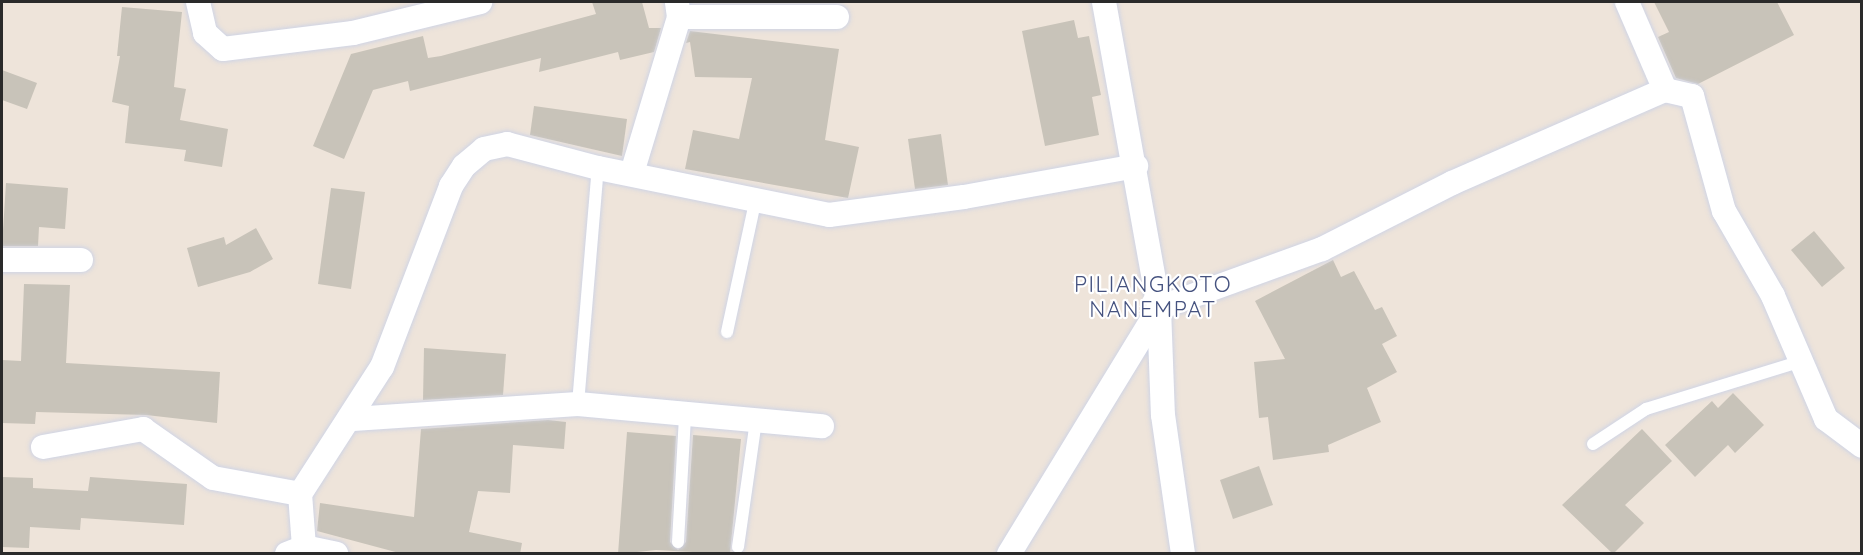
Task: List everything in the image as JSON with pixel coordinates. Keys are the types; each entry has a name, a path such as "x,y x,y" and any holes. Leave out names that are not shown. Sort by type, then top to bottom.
{"street":[{"path":"198,2 205,33 223,49 353,33 480,2"},
{"path":"1104,2 1136,166 1159,308 1162,415 1184,554"},
{"path":"1628,2 1665,90"},
{"path":"632,173 678,9 837,17"},
{"path":"1009,554 1159,308 1322,249 1452,183 1665,90 1692,96 1724,211 1773,296 1826,419 1862,446"},
{"path":"336,554 295,550 300,495 352,419 382,367 451,186 464,165 484,149 507,144 598,168 632,173 754,202 830,215 964,197 1136,166"},
{"path":"2,260 81,260"},
{"path":"352,419 578,404 822,426"},
{"path":"43,447 143,429 213,478 300,495"}],"lane":[{"path":"578,404 598,168"},
{"path":"727,332 754,202"},
{"path":"1593,444 1646,409 1802,362"},
{"path":"678,542 685,415"},
{"path":"738,547 756,421"}],"building":[{"path":"592,2 642,2 649,28 661,28 654,52 620,60 618,52 539,72 541,58 410,91 408,81 373,90 344,159 313,146 351,54 423,36 428,58 441,56 596,14"},
{"path":"1654,2 1777,2 1794,35 1698,84 1676,78 1658,37 1669,32"},
{"path":"122,7 182,12 174,87 186,89 180,120 228,129 222,167 184,161 186,150 125,143 129,106 112,102 120,56 117,56"},
{"path":"1074,20 1078,38 1089,36 1101,95 1092,97 1099,135 1045,146 1022,31"},
{"path":"690,31 839,49 825,140 859,147 848,198 685,169 693,130 739,139 752,78 695,77 690,42 686,43"},
{"path":"2,70 37,83 27,109 2,100"},
{"path":"534,106 627,119 622,156 530,135"},
{"path":"941,134 948,185 915,189 908,139"},
{"path":"6,183 68,188 65,229 39,227 38,246 2,246"},
{"path":"331,188 365,192 351,289 318,284"},
{"path":"256,228 273,259 250,272 198,287 187,248 224,237 226,245"},
{"path":"1814,231 1845,268 1822,287 1791,250"},
{"path":"1333,260 1341,277 1354,271 1375,310 1382,307 1397,336 1382,344 1397,372 1367,388 1381,422 1328,445 1329,452 1273,460 1268,417 1259,418 1254,362 1285,359 1255,301"},
{"path":"24,284 70,285 66,363 220,372 217,423 146,415 36,412 35,424 2,423 2,360 21,361"},
{"path":"424,348 506,354 503,395 423,400"},
{"path":"1733,393 1764,425 1735,453 1728,445 1695,477 1665,445 1712,401 1718,408"},
{"path":"548,420 566,422 564,449 513,445 510,493 478,491 469,532 522,543 520,554 403,554 317,531 320,503 414,517 421,429"},
{"path":"1642,429 1672,461 1625,505 1644,523 1613,554 1562,505"},
{"path":"627,432 676,436 670,542 678,550 686,542 693,435 741,439 730,554 656,550 618,554"},
{"path":"1259,466 1273,505 1233,519 1220,480"},
{"path":"2,477 33,478 33,488 88,491 90,477 187,484 184,525 81,518 80,530 30,527 29,548 2,547"}],"district":[{"name":"PILIANGKOTO NANEMPAT","path":"1153,296"}]}
